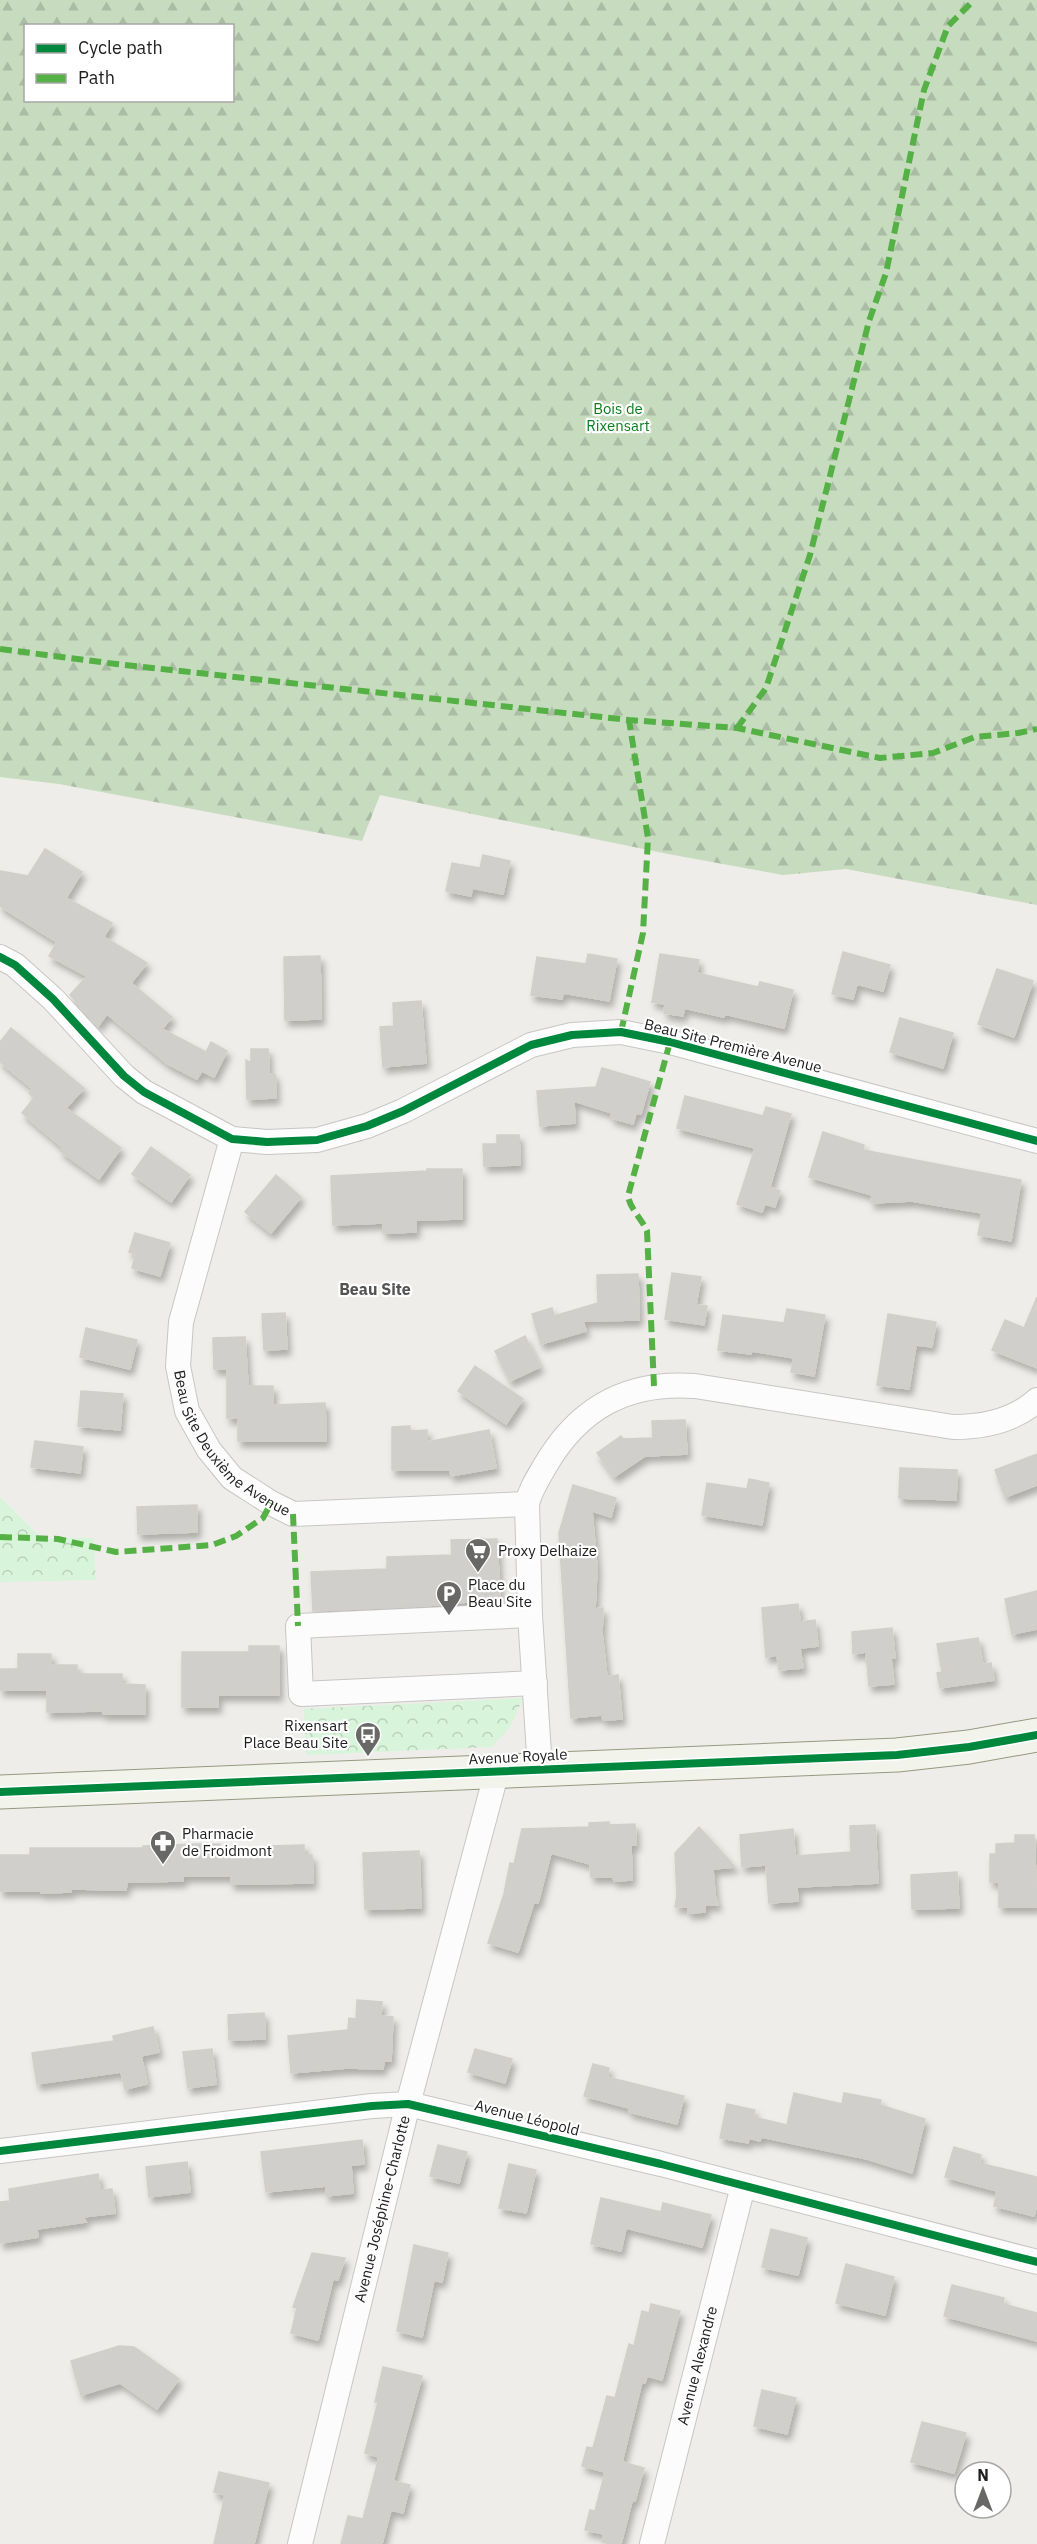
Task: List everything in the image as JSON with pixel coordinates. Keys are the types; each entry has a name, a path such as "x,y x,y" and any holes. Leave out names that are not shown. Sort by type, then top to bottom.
{"street":[{"name":"Beau Site Première Avenue","path":"0,957 15,965 53,999 124,1076 144,1092 232,1139 267,1142 316,1140 357,1129 404,1111 531,1045 572,1035 621,1032 670,1042 1037,1141"},
{"name":"Beau Site Deuxième Avenue","path":"232,1139 181,1322 178,1366 187,1411 209,1450 232,1478 293,1514 527,1504"},
{"path":"540,1769 530,1615 527,1504 530,1492 551,1455 574,1425 608,1400 636,1389 671,1384 953,1427 980,1427 999,1421 1030,1407 1037,1400"},
{"path":"530,1615 298,1626 301,1694 535,1683"},
{"name":"Avenue Royale","path":"0,1792 897,1755 969,1747 1037,1735"},
{"name":"Avenue Joséphine-Charlotte","path":"300,2544 408,2104 497,1771"},
{"name":"Avenue Léopold","path":"0,2151 372,2106 408,2104 743,2186 1037,2262"},
{"name":"Avenue Alexandre","path":"652,2544 743,2186"}],"green space":[{"name":"Bois de Rixensart","path":"0,0 1037,0 1037,905 846,869 783,875 380,795 362,841 59,784 0,777"},
{"path":"0,1497 41,1538 93,1538 96,1580 0,1582"},
{"path":"523,1698 510,1727 492,1747 306,1755 304,1709"}],"building":[{"path":"45,849 82,872 66,898 112,923 104,937 147,963 131,983 172,1017 162,1029 206,1052 211,1042 227,1051 214,1077 202,1071 197,1079 168,1064 107,1014 98,1026 70,995 87,976 49,956 57,942 0,906 0,871 28,876"},
{"path":"483,855 510,861 503,894 472,888 471,896 446,891 452,863 480,868"},
{"path":"843,952 890,965 883,991 857,984 853,999 832,994"},
{"path":"588,954 617,959 609,1001 563,993 562,999 531,995 537,957 586,964"},
{"path":"660,954 699,960 697,973 758,987 760,982 793,990 784,1028 725,1014 724,1017 684,1008 683,1016 664,1013 665,1004 652,1002"},
{"path":"320,956 321,1019 285,1020 284,957"},
{"path":"997,969 1033,981 1014,1037 978,1024"},
{"path":"421,1001 426,1063 383,1067 380,1027 394,1026 393,1003"},
{"path":"900,1018 953,1033 943,1068 890,1052"},
{"path":"11,1028 84,1088 66,1108 121,1148 99,1179 60,1151 63,1148 22,1113 34,1098 29,1093 33,1089 0,1062 0,1042"},
{"path":"251,1049 268,1049 269,1074 275,1074 276,1098 247,1099 246,1060 251,1063"},
{"path":"602,1068 650,1082 641,1114 636,1113 633,1124 611,1118 612,1113 574,1101 575,1123 540,1126 537,1091 596,1087"},
{"path":"685,1096 763,1116 766,1107 791,1114 770,1187 780,1191 775,1207 765,1204 762,1212 737,1204 755,1148 677,1128"},
{"path":"823,1132 864,1145 863,1150 1021,1180 1011,1241 978,1235 982,1213 912,1201 871,1203 872,1195 809,1177"},
{"path":"497,1135 519,1135 520,1165 484,1166 483,1144 497,1144"},
{"path":"151,1147 190,1175 171,1202 132,1174"},
{"path":"427,1169 462,1169 462,1219 416,1220 416,1232 383,1233 383,1223 333,1225 331,1176 427,1171"},
{"path":"276,1175 301,1197 271,1233 245,1212"},
{"path":"135,1233 170,1243 160,1276 132,1268 136,1254 129,1252"},
{"path":"672,1273 701,1277 696,1305 707,1306 704,1325 665,1319"},
{"path":"638,1274 639,1320 583,1321 586,1331 541,1344 532,1314 552,1308 554,1316 598,1303 597,1275"},
{"path":"1037,1297 1037,1368 992,1350 1005,1320 1024,1328"},
{"path":"787,1309 825,1315 814,1376 791,1372 794,1358 752,1351 751,1354 718,1350 723,1315 784,1323"},
{"path":"285,1313 287,1349 264,1350 262,1314"},
{"path":"888,1314 936,1322 932,1347 916,1345 909,1389 877,1385"},
{"path":"86,1328 137,1340 130,1369 80,1357"},
{"path":"525,1336 540,1367 510,1381 495,1351"},
{"path":"245,1337 248,1386 273,1386 273,1405 325,1403 326,1441 238,1441 238,1418 227,1418 227,1369 214,1369 213,1338"},
{"path":"475,1366 523,1399 506,1424 458,1391"},
{"path":"81,1391 123,1394 120,1430 78,1426"},
{"path":"685,1420 687,1454 645,1456 614,1477 597,1453 621,1436 623,1439 653,1438 652,1421"},
{"path":"410,1426 410,1431 427,1430 427,1442 489,1430 496,1468 451,1476 450,1470 392,1470 392,1427"},
{"path":"35,1441 83,1447 80,1473 31,1467"},
{"path":"1037,1454 1037,1485 1005,1497 995,1470"},
{"path":"900,1468 957,1470 956,1500 899,1498"},
{"path":"749,1479 769,1483 762,1525 702,1515 707,1483 747,1489"},
{"path":"573,1485 616,1498 611,1517 592,1511 597,1568 595,1609 603,1608 602,1633 607,1677 618,1675 622,1719 603,1720 602,1715 571,1718 559,1533"},
{"path":"197,1505 197,1532 138,1534 137,1507"},
{"path":"497,1539 500,1599 424,1606 313,1611 311,1572 387,1569 387,1557 452,1555 451,1540"},
{"path":"1037,1591 1037,1629 1012,1634 1005,1599"},
{"path":"798,1604 800,1622 815,1620 818,1646 800,1648 803,1668 779,1670 777,1655 766,1657 762,1608"},
{"path":"892,1628 895,1658 891,1658 894,1684 869,1686 866,1652 853,1654 852,1632"},
{"path":"978,1638 983,1665 991,1663 994,1680 940,1688 937,1673 963,1668 942,1671 937,1644"},
{"path":"249,1646 279,1646 279,1695 218,1695 218,1707 182,1707 182,1652 249,1652"},
{"path":"18,1654 51,1654 51,1665 77,1665 77,1674 122,1674 122,1684 145,1685 145,1714 103,1714 103,1711 47,1712 47,1690 0,1690 0,1669 18,1669"},
{"path":"609,1822 609,1825 635,1824 636,1845 631,1845 632,1880 614,1881 613,1877 591,1877 590,1864 551,1853 538,1903 534,1902 518,1952 488,1943 504,1894 510,1863 514,1864 522,1829 589,1827 589,1823"},
{"path":"875,1825 878,1883 797,1887 798,1901 769,1903 766,1865 742,1867 740,1835 793,1829 795,1856 851,1852 850,1826"},
{"path":"699,1827 735,1867 713,1869 718,1905 705,1905 705,1912 688,1913 688,1907 675,1907 677,1896 675,1853"},
{"path":"1015,1835 1034,1835 1037,1907 999,1907 999,1882 990,1882 990,1854 996,1854 996,1844 1015,1843"},
{"path":"220,1844 220,1850 269,1850 269,1846 304,1845 304,1855 312,1855 313,1883 231,1884 231,1876 183,1876 183,1881 127,1882 126,1890 71,1889 71,1892 41,1893 41,1891 0,1891 0,1855 30,1855 30,1848 143,1848 143,1846"},
{"path":"419,1851 421,1908 365,1909 363,1853"},
{"path":"957,1872 959,1908 912,1909 911,1875"},
{"path":"357,2000 382,2002 381,2016 393,2017 391,2061 384,2061 383,2069 347,2068 291,2073 288,2036 348,2030 349,2018 356,2019"},
{"path":"264,2013 265,2039 229,2040 228,2015"},
{"path":"153,2027 159,2052 141,2056 147,2084 125,2089 121,2072 37,2084 32,2053 114,2041 113,2036"},
{"path":"212,2049 216,2084 188,2088 183,2052"},
{"path":"475,2049 512,2059 505,2083 468,2072"},
{"path":"593,2064 609,2068 607,2077 684,2096 677,2124 629,2112 629,2108 584,2096"},
{"path":"794,2093 842,2104 844,2093 881,2100 880,2105 925,2119 912,2173 867,2159 761,2137 760,2141 749,2138 748,2143 720,2138 727,2104 755,2110 753,2117 787,2125"},
{"path":"362,2140 364,2164 351,2165 353,2193 326,2196 326,2186 266,2192 261,2152"},
{"path":"438,2145 467,2152 459,2183 430,2176"},
{"path":"954,2147 981,2155 979,2163 1037,2177 1037,2203 1034,2216 994,2206 997,2191 945,2177"},
{"path":"187,2162 190,2192 149,2197 146,2167"},
{"path":"509,2164 536,2170 526,2213 499,2208"},
{"path":"98,2174 100,2190 112,2189 115,2213 83,2217 86,2222 37,2229 38,2237 0,2243 0,2202 10,2201 9,2189"},
{"path":"601,2198 661,2212 663,2203 711,2215 702,2247 626,2228 621,2251 591,2244"},
{"path":"771,2229 807,2238 798,2275 762,2267"},
{"path":"414,2245 448,2253 442,2282 434,2280 422,2337 397,2331"},
{"path":"312,2253 345,2258 338,2280 333,2279 318,2340 291,2333 297,2308 293,2307"},
{"path":"846,2264 894,2277 885,2315 836,2303"},
{"path":"952,2285 1004,2298 1003,2304 1037,2313 1037,2341 944,2316"},
{"path":"651,2304 680,2311 662,2380 647,2376 645,2383 642,2382 622,2462 644,2468 635,2501 632,2501 621,2544 611,2544 602,2542 604,2534 585,2530 590,2510 595,2511 605,2472 582,2466 587,2447 593,2448 607,2396 615,2398 629,2344 634,2346 642,2311 649,2313"},
{"path":"119,2346 134,2347 179,2379 157,2409 120,2383 81,2395 71,2361"},
{"path":"383,2367 422,2376 393,2481 410,2485 403,2513 391,2510 382,2544 341,2544 348,2516 363,2519 379,2457 365,2453 378,2402 375,2402"},
{"path":"762,2390 796,2398 787,2434 754,2426"},
{"path":"922,2422 966,2433 958,2460 953,2460 953,2473 911,2462"},
{"path":"219,2472 269,2483 254,2544 214,2544 225,2495 214,2492"}],"marked path":[{"path":"737,728 766,688 810,555 869,321 886,273 924,90 948,26 974,0"},
{"path":"0,649 116,664 629,720 737,728 880,758 933,753 975,737 1037,729"},
{"path":"621,1032 643,933 648,838 629,720"},
{"path":"654,1386 647,1231 628,1196 670,1042"},
{"path":"0,1537 58,1539 116,1552 212,1545 236,1536 263,1518 271,1503"},
{"path":"293,1514 298,1626"}],"cycle path":[{"path":"0,957 15,965 53,999 124,1076 144,1092 232,1139 267,1142 317,1140 367,1126 403,1111 531,1045 572,1035 621,1032 670,1042 1037,1141"},
{"path":"0,1792 897,1755 969,1747 1037,1735"},
{"path":"0,2151 372,2106 408,2104 661,2164 1037,2262"}],"place":[{"name":"Proxy Delhaize","path":"478,1574"},
{"name":"Place du Beau Site","path":"449,1617"},
{"name":"Rixensart Place Beau Site","path":"368,1758"},
{"name":"Pharmacie de Froidmont","path":"163,1866"}],"district":[{"name":"Beau Site","path":"375,1289"}]}
